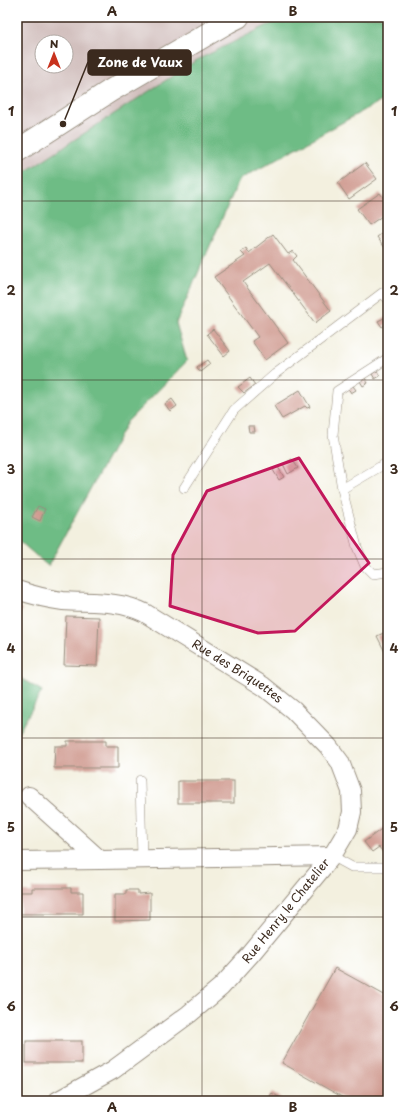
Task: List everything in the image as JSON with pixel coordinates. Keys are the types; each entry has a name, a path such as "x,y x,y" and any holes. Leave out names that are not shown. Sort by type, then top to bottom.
{"main road":[{"path":"17,151 110,91 238,17"}],"street":[{"name":"Rue des Briquettes","path":"17,590 48,599 115,603 135,608 146,613 263,686 286,703 336,756 348,781 353,802 351,820 348,829 332,856"},
{"path":"29,796 100,860"},
{"name":"Rue Henry le Chatelier","path":"17,861 332,856"},
{"name":"Rue Henry le Chatelier","path":"57,1101 96,1080 126,1061 189,1014 221,987 250,956 332,856"}],"lane":[{"path":"184,488 234,410 275,374 382,293 388,300"},
{"path":"388,358 337,391 333,435 342,490 357,547 365,566 373,574 388,572"},
{"path":"342,490 388,462"},
{"path":"140,780 142,859"},
{"path":"332,856 352,867 388,867"}],"highlighted area":[{"path":"299,458 340,522 369,563 295,631 258,633 170,606 173,555 207,491"}],"shaded area":[{"path":"17,17 288,17 266,26 17,182"}],"green space":[{"path":"288,17 388,17 388,97 239,180 176,323 187,361 127,422 48,566 17,539 17,177 197,60 266,26"},
{"path":"17,676 42,691 17,735"}],"building":[{"path":"365,163 377,179 349,199 338,183"},
{"path":"380,193 388,204 388,212 369,225 357,209"},
{"path":"388,229 388,252 377,237"},
{"path":"273,234 288,254 293,251 297,256 293,260 331,311 315,323 270,263 243,282 288,343 265,360 252,341 258,337 214,277 245,256 241,252 246,248 249,253"},
{"path":"388,316 388,323 382,327 378,321"},
{"path":"213,329 230,351 224,356 207,334"},
{"path":"207,360 210,364 200,372 197,367"},
{"path":"377,371 380,376 375,379 372,374"},
{"path":"250,378 255,385 244,393 238,387"},
{"path":"365,378 368,383 363,386 360,381"},
{"path":"353,386 356,390 351,393 348,388"},
{"path":"300,390 310,407 307,408 305,406 282,419 274,406"},
{"path":"172,399 177,406 170,411 165,404"},
{"path":"248,426 254,426 255,432 249,432"},
{"path":"292,459 298,468 288,474 283,464"},
{"path":"278,467 284,477 279,480 273,470"},
{"path":"38,506 45,509 40,521 32,517"},
{"path":"17,607 22,609 17,622"},
{"path":"66,616 99,617 97,666 64,665"},
{"path":"388,631 388,658 377,636"},
{"path":"67,741 106,741 106,746 118,746 118,768 54,768 55,746 67,746"},
{"path":"178,781 234,781 234,803 178,803"},
{"path":"388,824 388,853 385,855 379,847 372,852 364,842"},
{"path":"32,888 71,888 71,892 83,892 83,914 20,914 20,892 32,892"},
{"path":"126,890 138,890 138,894 150,893 150,920 115,921 115,894 126,894"},
{"path":"335,968 388,997 387,1101 349,1101 282,1063"},
{"path":"26,1041 82,1041 82,1063 26,1063"},
{"path":"272,1093 282,1099 281,1101 267,1101"},
{"path":"143,1097 176,1097 176,1101 143,1101"}],"place":[{"name":"Zone de Vaux","path":"63,124"}]}
